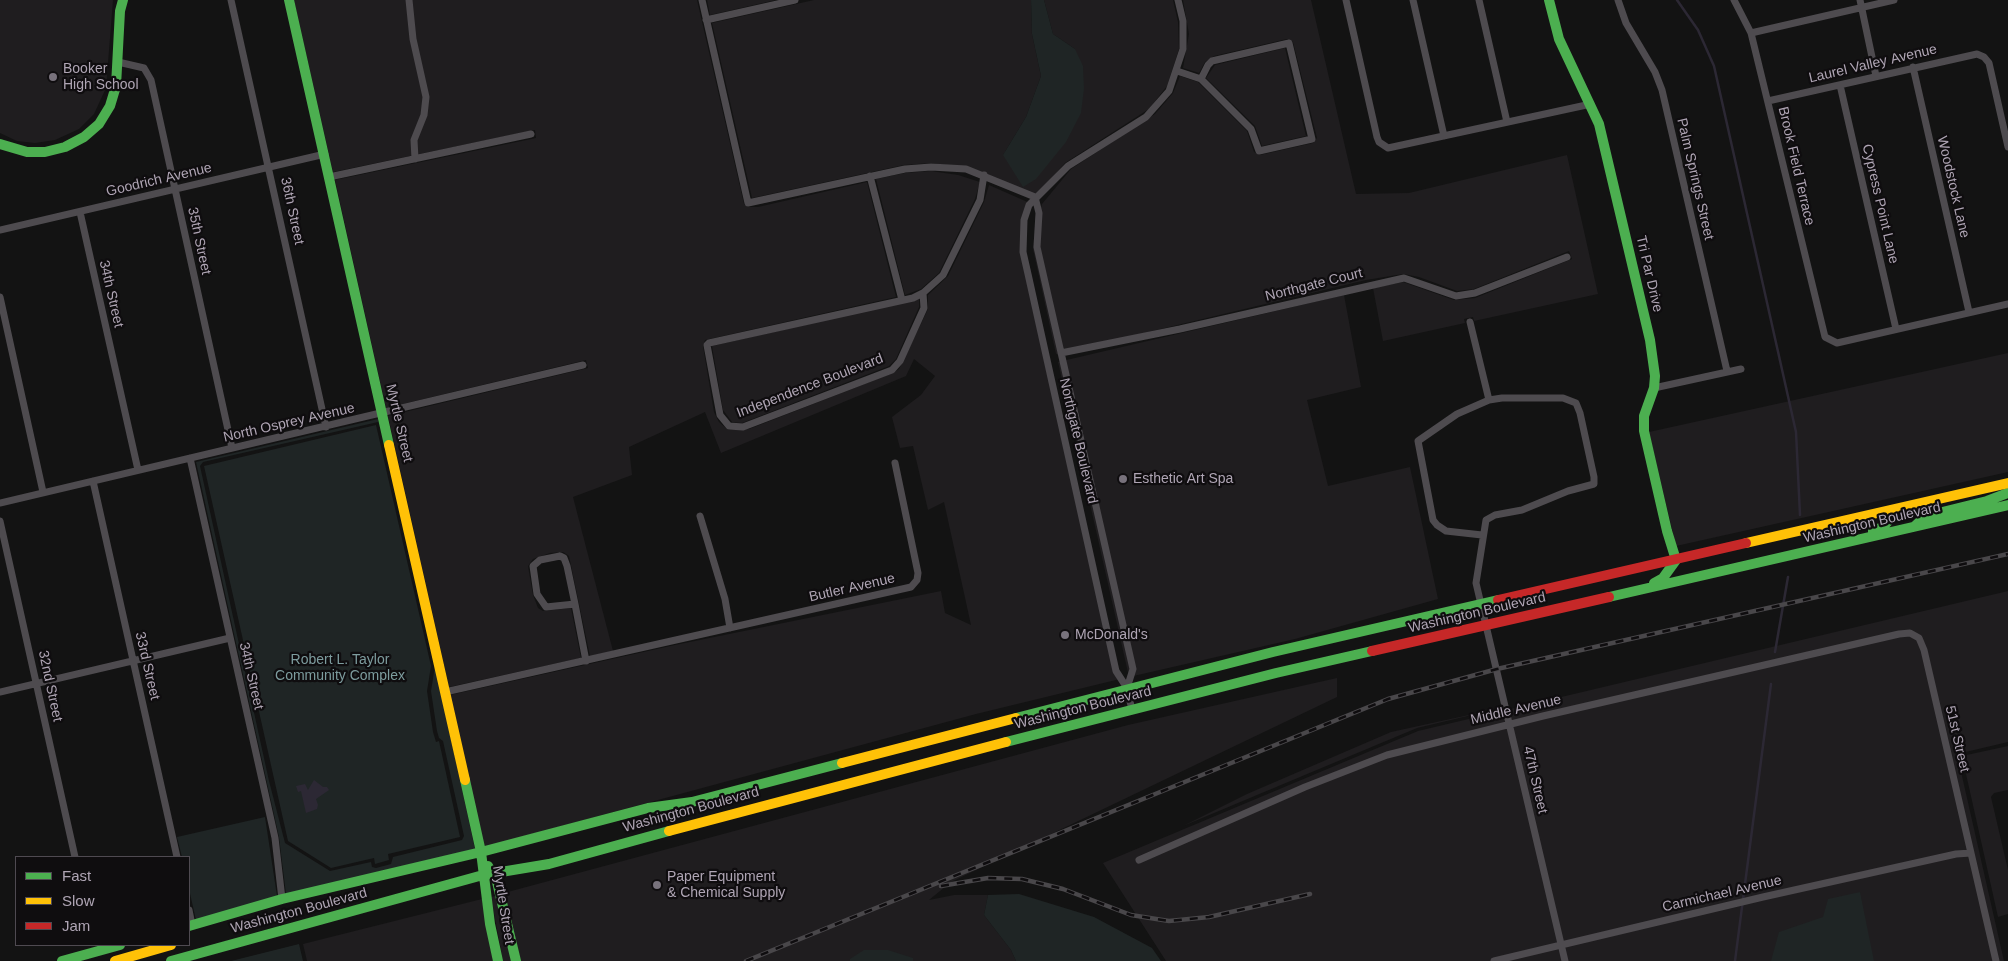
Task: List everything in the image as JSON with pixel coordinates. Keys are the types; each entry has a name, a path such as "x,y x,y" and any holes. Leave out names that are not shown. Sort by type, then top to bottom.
{"main road":[{"path":"0,144 27,152 45,152 65,147 84,137 98,124 110,106 116,86 120,11 123,0"},
{"name":"Myrtle Street","path":"289,0 481,852 488,875 490,924 498,961"},
{"name":"Tri Par Drive","path":"1549,0 1562,45 1591,104 1605,145 1650,340 1654,388 1644,416 1644,431 1667,532 1676,560"},
{"name":"Washington Boulevard","path":"190,927 282,899 481,852 648,808 692,802 1127,688 1273,652 2008,483"},
{"path":"1914,527 1926,516 1987,501 2008,493"},
{"name":"Washington Boulevard","path":"171,961 488,875 549,864 848,782 1276,673 2008,506"},
{"path":"1795,554 1807,547 1881,529 1899,509"},
{"path":"1563,607 1574,602 1658,582 1666,575 1676,560"},
{"name":"Myrtle Street","path":"488,875 497,882 516,961"},
{"path":"62,961 116,946"},
{"path":"115,961 168,946"}],"street":[{"name":"36th Street","path":"232,0 326,427"},
{"path":"409,0 413,39 426,97 424,114 414,140 415,159"},
{"path":"702,0 748,203 904,169 931,167 966,169 1035,197"},
{"path":"706,20 795,0"},
{"name":"Northgate Boulevard","path":"1132,710 1127,688 1116,671 1023,252 1024,220 1029,205 1035,197 1068,166 1152,112 1169,91 1182,58 1184,35 1178,0"},
{"path":"1346,0 1377,137 1383,146 1394,148 1591,104"},
{"path":"1413,0 1444,136"},
{"path":"1479,0 1507,122"},
{"name":"Palm Springs Street","path":"1618,0 1626,23 1655,72 1662,90 1727,371"},
{"name":"Brook Field Terrace","path":"1734,0 1750,33 1768,101 1822,333 1828,340 1837,343 1896,329"},
{"path":"1750,33 1861,4 1894,0"},
{"path":"1861,4 1876,76"},
{"path":"1177,71 1201,79 1251,129 1259,151 1312,139 1288,43 1212,61 1201,79"},
{"name":"Laurel Valley Avenue","path":"1768,101 1971,54 1984,57 1989,63 2008,146"},
{"name":"35th Street","path":"118,62 138,64 148,72 232,448"},
{"name":"Woodstock Lane","path":"1913,68 1969,312"},
{"name":"Cypress Point Lane","path":"1840,85 1896,329"},
{"path":"329,177 531,134"},
{"name":"Goodrich Avenue","path":"0,230 325,154"},
{"name":"Independence Boulevard","path":"923,293 924,308 900,361 892,370 743,427 730,426 720,415 707,346 709,342 902,300 923,293 943,275 980,200 984,175"},
{"path":"870,176 902,300"},
{"name":"Northgate Boulevard","path":"1035,197 1039,213 1037,247 1133,669 1127,688"},
{"name":"34th Street","path":"80,212 138,470"},
{"name":"Northgate Court","path":"1061,353 1180,329 1404,278 1456,296 1475,294 1566,257"},
{"path":"0,297 43,492"},
{"path":"1896,329 2008,304"},
{"path":"1470,322 1489,400"},
{"name":"North Osprey Avenue","path":"0,503 583,365"},
{"path":"1654,388 1741,368"},
{"path":"1502,398 1563,398 1576,403 1580,413 1594,484 1568,491 1522,510 1490,517 1484,524 1482,535 1446,531 1433,520 1418,441 1457,414 1489,400 1502,398"},
{"name":"34th Street","path":"190,458 274,838 282,899"},
{"name":"Butler Avenue","path":"445,692 911,587 915,584 918,573 895,463"},
{"name":"33rd Street","path":"93,481 177,856"},
{"path":"700,516 725,599 730,628"},
{"name":"32nd Street","path":"0,521 75,856"},
{"name":"47th Street","path":"1482,535 1476,583 1565,961"},
{"path":"575,604 546,608 542,606 532,570 535,563 551,557 560,556 564,558 575,604 586,661"},
{"name":"Middle Avenue","path":"1139,860 1305,787 1387,755 1510,724 1899,634 1913,634"},
{"name":"51st Street","path":"1913,634 1919,638 1924,650 1996,961"},
{"path":"0,692 230,638"},
{"name":"Carmichael Avenue","path":"1494,961 1763,897 1956,854 1971,853"}],"shaded area":[{"name":"Booker High School","path":"0,0 113,0 106,88 94,114 79,129 55,140 35,143 17,141 0,133"},
{"path":"294,0 697,0 744,204 748,207 758,207 867,182 896,297 705,340 703,346 714,412 719,422 728,430 749,429 899,369 928,309 928,295 948,276 984,202 989,185 1032,204 1027,218 1024,241 1120,679 976,714 484,847 450,695 675,645 941,591 945,613 971,625 944,502 928,510 913,446 900,448 892,417 921,395 935,376 914,359 906,376 721,453 705,412 629,447 632,475 573,497 613,651 590,656 569,556 563,552 550,553 533,559 528,566 533,595 538,608 543,611 571,608 581,658 449,687 388,416 588,368 586,360 386,408 335,180 536,138 535,130 333,172"},
{"path":"707,0 776,0 710,15"},
{"path":"814,0 1031,0 1032,34 1041,76 1026,117 1003,155 1075,49 1053,34 1044,0 1173,0 1178,22 1179,49 1167,86 1149,109 1065,163 1036,196 961,167 931,163 904,165 752,198 712,23"},
{"path":"1183,0 1311,0 1356,194 1409,193 1567,155 1598,294 1474,321 1473,317 1464,319 1465,323 1383,341 1373,288 1403,282 1454,300 1475,298 1572,259 1569,251 1474,289 1457,291 1419,277 1403,274 1366,280 1056,354 1033,249 1035,226 1042,204 1071,169 1155,114 1173,93 1180,76 1198,82 1247,131 1254,152 1260,155 1313,143 1317,138 1293,42 1287,39 1214,56 1205,62 1199,73 1183,68 1189,34"},
{"path":"1285,48 1306,136 1262,146 1255,126 1206,78 1215,65"},
{"path":"931,171 958,175 980,182 975,199 939,273 921,289 905,295 876,179 905,173"},
{"path":"1344,295 1361,387 1307,400 1328,486 1410,467 1438,599 1295,639 1129,677 1058,362"},
{"path":"919,299 919,307 896,359 889,366 742,423 732,422 723,410 712,346"},
{"path":"2008,353 2008,472 1676,546 1649,432"},
{"path":"2008,591 2008,742 1957,754 2004,961 1166,961 1103,863 1418,731"},
{"path":"1337,678 1337,697 951,882 929,900 954,895 988,895 984,915 1011,950 1016,961 913,961 913,958 850,959 850,961 521,961 504,893 1128,725"},
{"path":"1501,708 1417,728 1183,826 1247,794 1391,732"},
{"path":"2008,746 2008,790 1994,793 1991,797 2008,870 2008,914 1998,917 1962,756"},
{"path":"314,780 329,790 316,799 317,809 306,813 301,791 298,792 296,786 305,784 308,790"},
{"path":"495,896 512,961 503,961 491,897"},
{"path":"482,899 493,961 307,961 303,944"}],"green space":[{"path":"1031,0 1044,0 1053,34 1075,49 1083,66 1084,89 1081,113 1066,142 1036,179 1023,187 1003,155 1026,117 1041,76 1032,34"},
{"path":"378,419 378,422 203,462 200,466 269,781 285,843 330,871 371,862 372,867 376,868 391,864 393,857 462,840 464,836 443,741 439,738 437,731 431,691 435,666 475,849 286,894 279,837 196,462"},
{"name":"Robert L. Taylor Community Complex","path":"376,425 431,666 427,691 433,732 436,742 439,741 460,837 388,854 389,860 375,864 374,858 331,868 288,841 204,466"},
{"path":"265,817 277,896 196,920 190,893 190,856 182,856 177,837"},
{"path":"1860,892 1874,961 1771,961 1779,932 1823,917 1828,899"},
{"path":"1019,894 1094,917 1152,948 1161,961 1016,961 1011,950 984,915 988,895"},
{"path":"299,944 303,961 231,961"},
{"path":"864,950 888,950 913,958 913,961 850,961 850,959"}],"waterway":[{"path":"1677,0 1698,30 1714,66 1796,432 1800,515"},
{"path":"1775,652 1788,577"},
{"path":"1735,961 1771,684"}],"railway":[{"path":"746,961 1388,699 1497,669 2008,554"},
{"path":"941,886 988,878 1022,879 1063,889 1131,915 1169,921 1209,917 1310,894"}],"traffic: fast":[{"path":"0,144 27,152 45,152 65,147 84,137 99,124 110,106 116,86 120,11 123,0"},
{"path":"289,0 389,445"},
{"path":"1549,0 1559,39 1599,124 1650,340 1655,376 1654,388 1644,416 1644,431 1667,531 1676,560"},
{"path":"1915,526 1926,516 1987,501 2008,493"},
{"path":"1609,597 2008,505"},
{"path":"1873,531 1883,527 1899,509"},
{"path":"1654,583 1663,578 1676,560"},
{"path":"1016,718 1273,652 1498,600"},
{"path":"1006,742 1276,673 1372,651"},
{"path":"190,926 282,899 481,852 648,808 692,802 842,763"},
{"path":"465,780 481,852 490,924 498,961"},
{"path":"171,961 483,875 549,864 669,831"},
{"path":"488,866 497,882 516,961"},
{"path":"62,961 116,946"}],"traffic: slow":[{"path":"389,445 465,780"},
{"path":"1746,543 2008,483"},
{"path":"842,763 1016,718"},
{"path":"669,831 1006,742"},
{"path":"115,961 168,946"}],"traffic: jam":[{"path":"1498,600 1746,543"},
{"path":"1372,651 1609,597"}],"place":[{"name":"Booker High School","path":"53,77"},
{"name":"Esthetic Art Spa","path":"1123,479"},
{"name":"McDonald's","path":"1065,635"},
{"name":"Paper Equipment & Chemical Supply","path":"657,885"}]}
